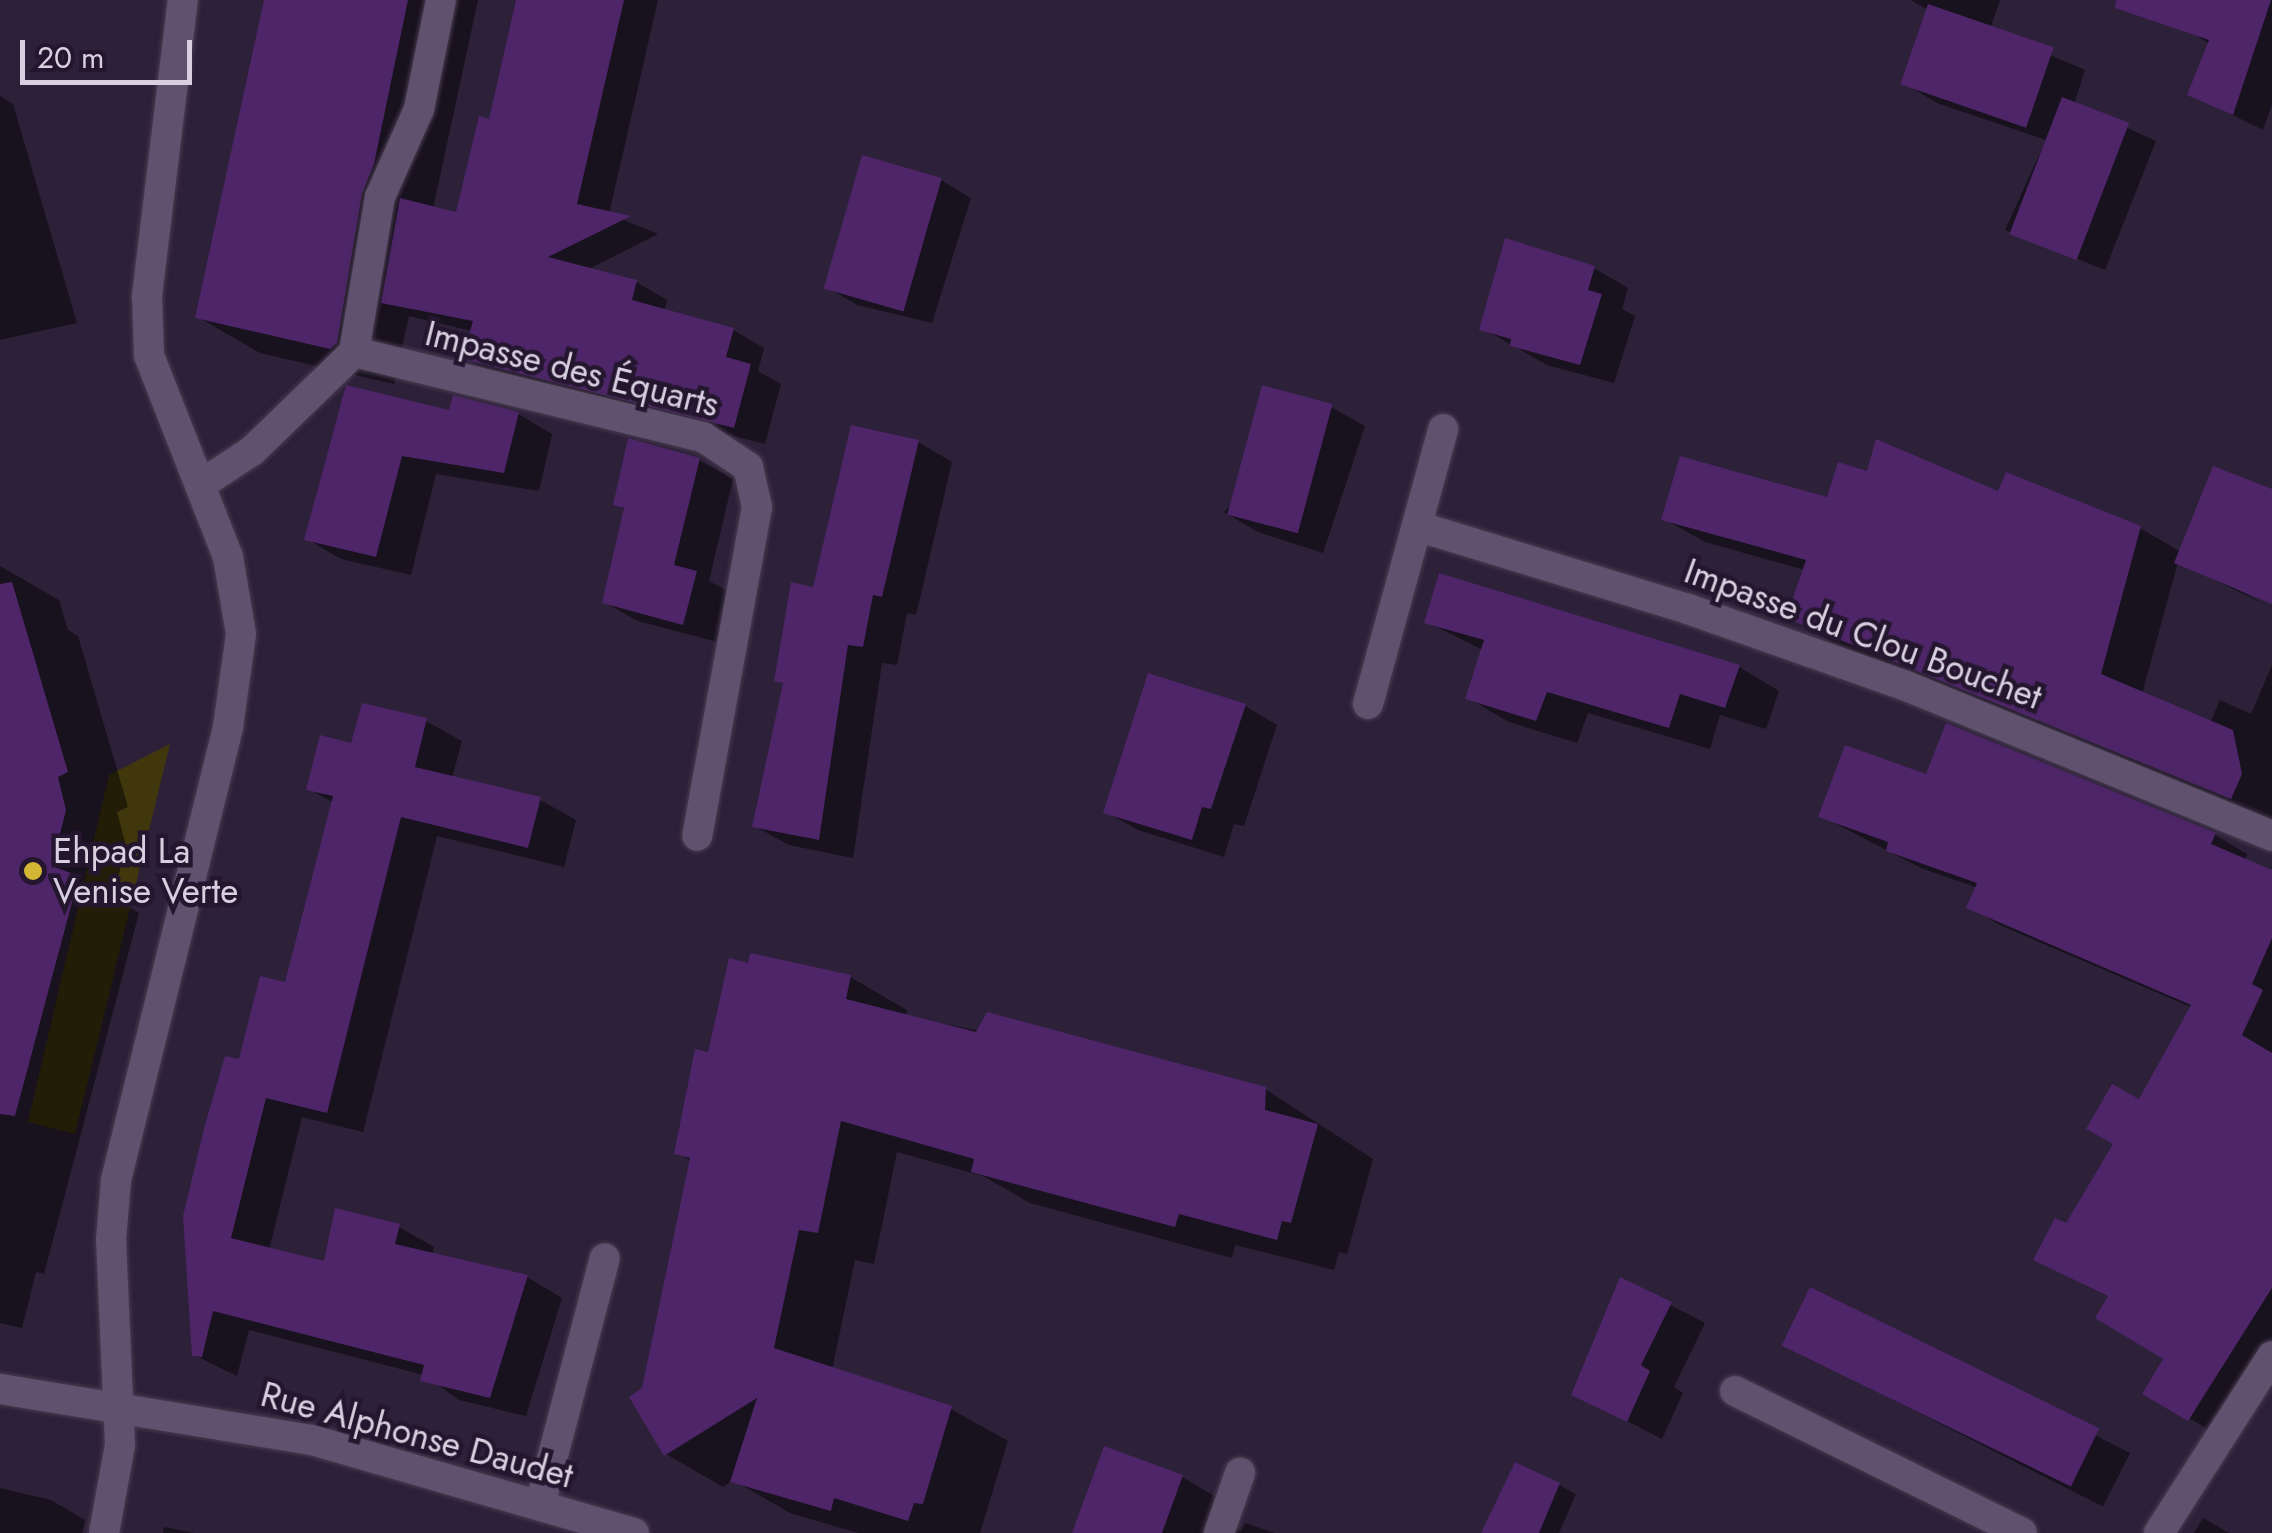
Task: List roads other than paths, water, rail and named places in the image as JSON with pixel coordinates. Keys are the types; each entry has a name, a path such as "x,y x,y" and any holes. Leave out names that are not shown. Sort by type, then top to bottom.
{"street":[{"path":"104,1533 121,1406 111,1240 116,1180 238,679 236,594 200,485 160,390 147,326 183,0"},
{"path":"200,485 252,450 354,352 380,197 419,110 441,0"},
{"name":"Impasse des Équarts","path":"354,352 702,437 748,467 757,507 696,836"},
{"path":"1368,704 1420,527 1443,429"},
{"name":"Impasse du Clou Bouchet","path":"1420,527 1688,609 1904,685 2272,836"},
{"path":"540,1506 605,1258"},
{"path":"2159,1533 2272,1356"},
{"name":"Rue Alphonse Daudet","path":"0,1389 312,1440 634,1533"},
{"path":"1735,1391 2022,1533"},
{"path":"1219,1533 1240,1473"}],"place":[{"name":"Ehpad La Venise Verte","path":"33,871"}]}
